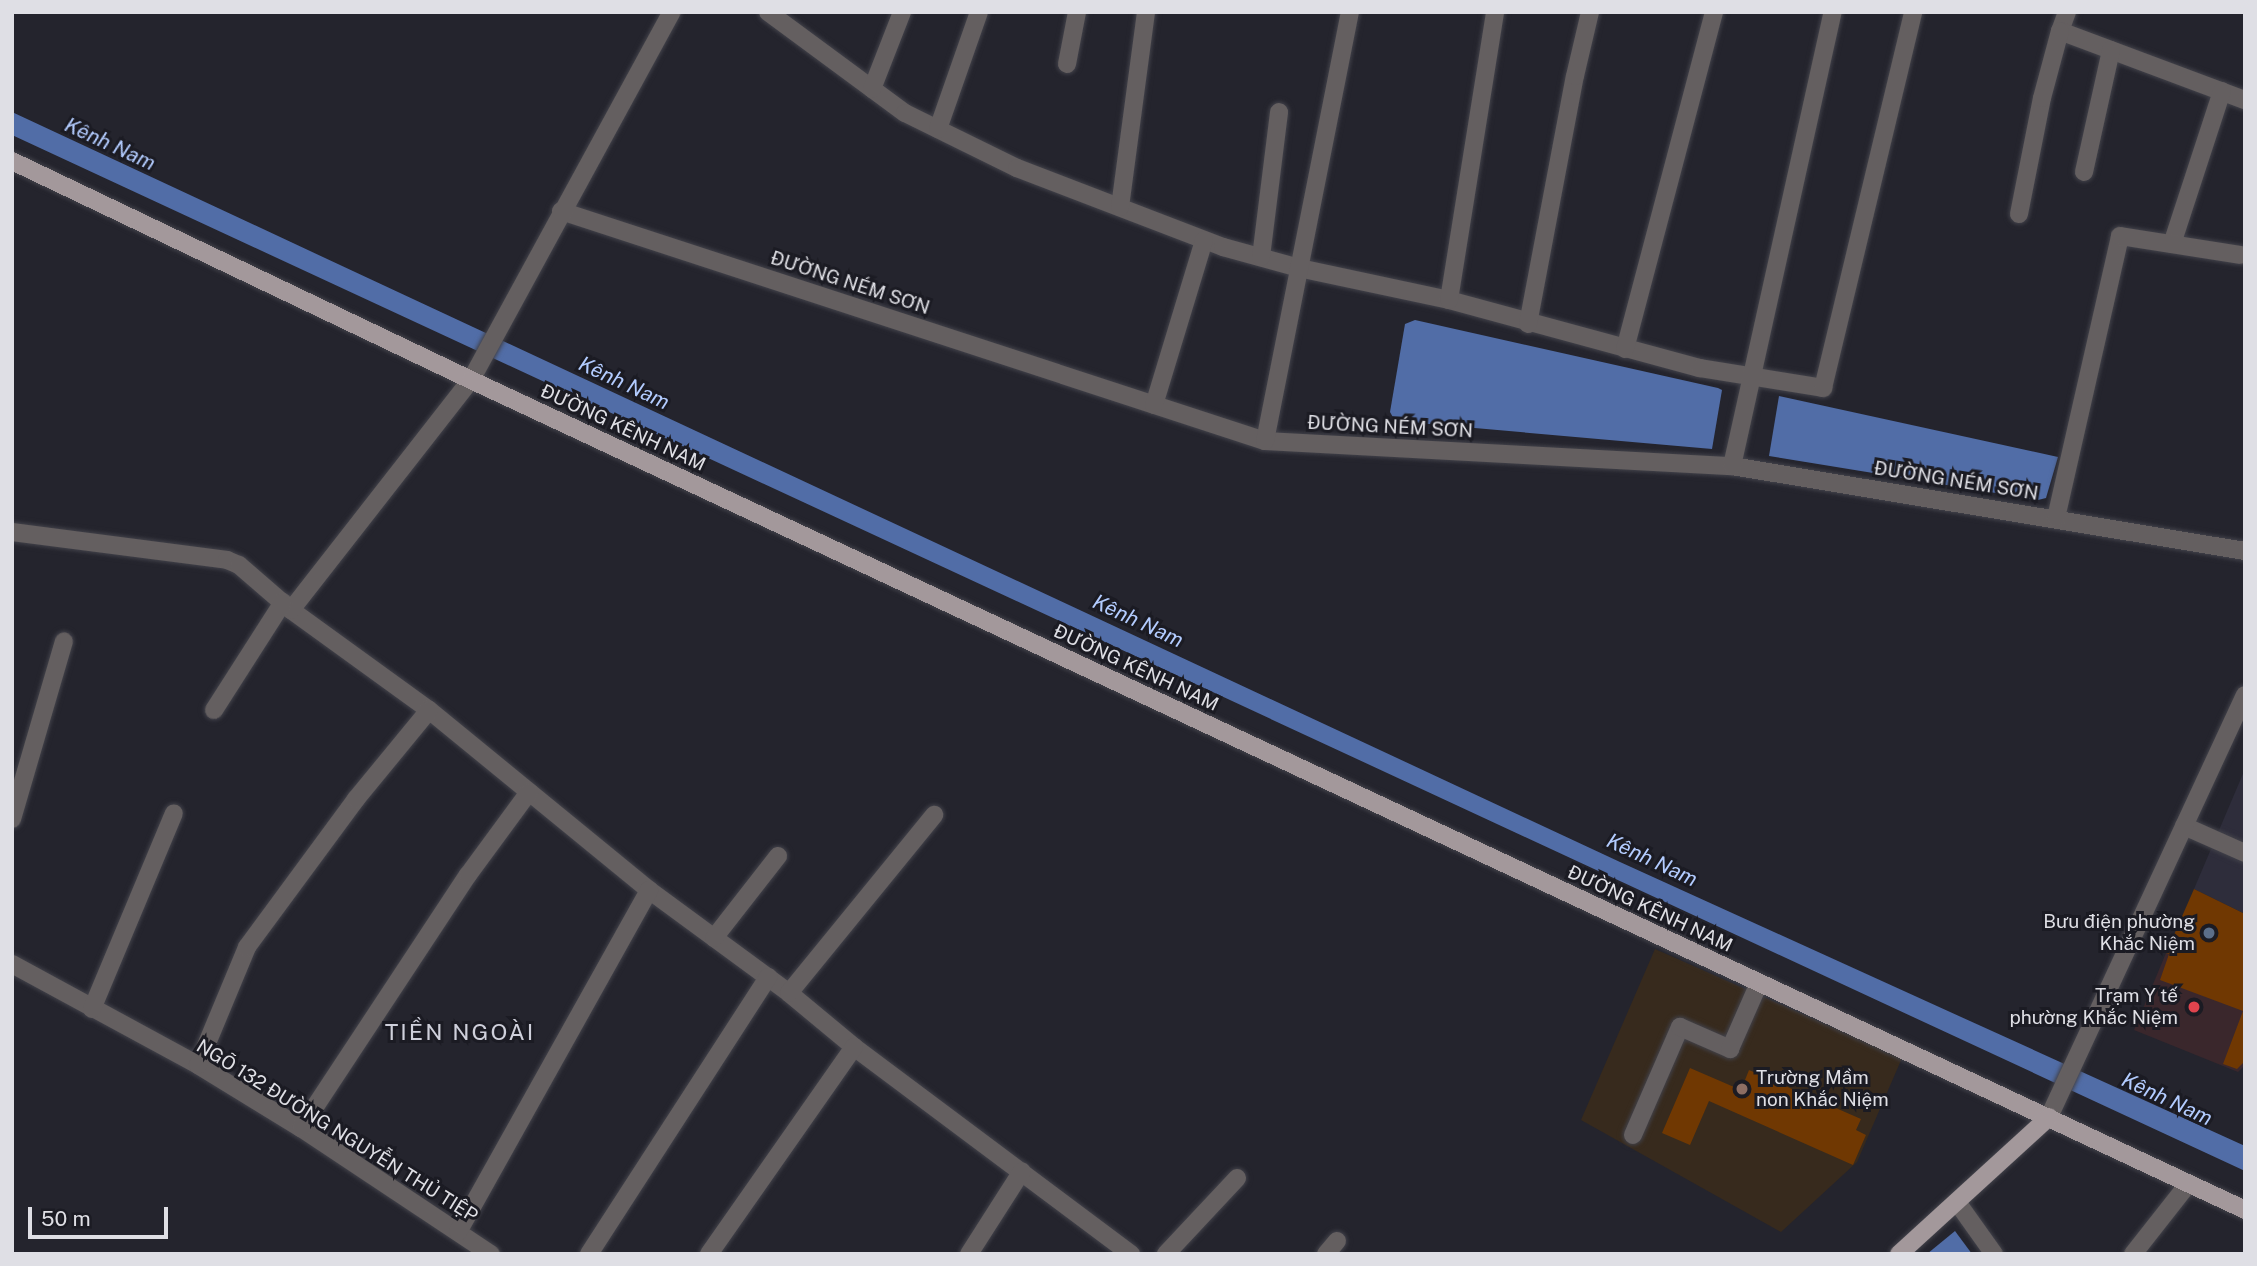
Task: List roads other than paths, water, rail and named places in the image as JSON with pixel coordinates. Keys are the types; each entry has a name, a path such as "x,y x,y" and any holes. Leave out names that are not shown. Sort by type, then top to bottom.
{"main road":[{"name":"ĐƯỜNG KÊNH NAM","path":"12,161 471,379 2245,1210"},
{"path":"1899,1254 2049,1118"}],"street":[{"path":"214,710 287,606 471,379 672,12"},
{"path":"768,12 905,113 1017,168 1204,240 1299,268 1450,300 1528,324 1700,369 1823,388 1913,12"},
{"path":"872,89 902,12"},
{"path":"937,129 979,12"},
{"path":"1067,64 1077,12"},
{"path":"1120,207 1146,12"},
{"path":"1265,441 1350,12"},
{"path":"1450,300 1494,12"},
{"path":"1528,324 1575,76 1590,12"},
{"path":"1625,349 1714,12"},
{"path":"1731,466 1749,376 1833,12"},
{"path":"2019,214 2042,99 2067,12"},
{"path":"2060,31 2245,100"},
{"path":"2084,172 2111,50"},
{"path":"2172,244 2222,91"},
{"path":"1261,257 1279,112"},
{"name":"ĐƯỜNG NÉM SƠN","path":"561,211 1265,441 1731,466 2245,551"},
{"path":"2056,518 2120,236 2241,255"},
{"path":"1154,405 1204,240"},
{"path":"12,532 228,560 239,565 287,606 429,710 649,890 768,977 854,1047 1131,1254"},
{"path":"12,819 64,641"},
{"path":"2049,1118 2245,695"},
{"path":"198,1065 247,947 356,799 429,710"},
{"path":"301,1128 468,875 529,792"},
{"path":"92,1009 174,813"},
{"path":"789,993 934,815"},
{"path":"2184,827 2245,853"},
{"path":"714,937 778,856"},
{"path":"458,1232 649,890"},
{"name":"NGÕ 132 ĐƯỜNG NGUYỄN THỦ TIỆP","path":"12,964 198,1065 301,1128 491,1254"},
{"path":"589,1254 768,977"},
{"path":"1633,1135 1680,1027 1730,1049 1759,983"},
{"path":"709,1254 854,1047"},
{"path":"969,1254 1023,1171"},
{"path":"1166,1254 1237,1178"},
{"path":"2133,1254 2188,1184"},
{"path":"1957,1202 1994,1254"}],"water":[{"name":"Kênh Nam","path":"12,112 1620,862 2245,1146 2245,1171 12,135"},
{"path":"1415,320 1718,388 1722,390 1712,449 1395,421 1390,412 1405,324"},
{"path":"1779,396 2058,457 2046,498 2038,500 1769,456"},
{"path":"1955,1231 1972,1254 1927,1254"}],"place":[{"name":"Bưu điện phường Khắc Niệm","path":"2209,933"},
{"name":"Trạm Y tế phường Khắc Niệm","path":"2194,1007"},
{"name":"Trường Mầm non Khắc Niệm","path":"1742,1089"}],"district":[{"name":"TIỀN NGOÀI","path":"460,1032"}]}
